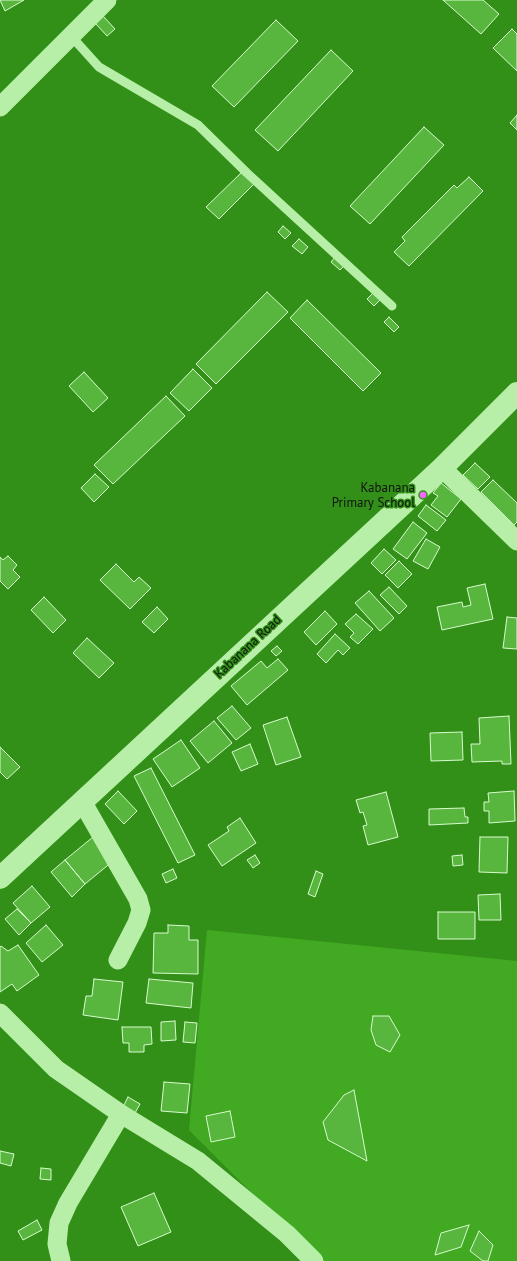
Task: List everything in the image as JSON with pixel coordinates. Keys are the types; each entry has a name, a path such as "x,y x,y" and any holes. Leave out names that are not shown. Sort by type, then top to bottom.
{"street":[{"path":"0,107 71,36 93,7 107,0"},
{"name":"Kabanana Road","path":"0,878 83,803 213,679 442,468 517,393"},
{"path":"442,468 517,541"},
{"path":"83,803 138,899 141,910 137,923 118,960"},
{"path":"0,1012 56,1069 121,1114 198,1161 287,1234 314,1261"},
{"path":"61,1261 57,1244 59,1223 68,1203 121,1114"}],"lane":[{"path":"71,36 99,67 198,125 247,173 392,306"}],"green space":[{"path":"207,930 517,961 517,1261 320,1261 189,1130"}],"building":[{"path":"0,0 24,0 5,11"},
{"path":"443,0 483,0 499,14 481,34"},
{"path":"103,16 115,29 107,36 95,23"},
{"path":"276,20 298,41 234,107 212,86"},
{"path":"512,29 517,34 517,71 493,48"},
{"path":"331,50 353,71 278,151 255,130"},
{"path":"517,115 517,130 510,123"},
{"path":"424,127 444,145 370,224 350,206"},
{"path":"243,171 255,183 219,219 206,207"},
{"path":"469,177 483,191 409,266 394,252 405,241 402,237 454,185 457,188"},
{"path":"283,226 291,233 285,239 278,232"},
{"path":"299,239 308,247 302,254 292,246"},
{"path":"336,256 345,265 340,270 331,262"},
{"path":"267,292 288,312 216,384 196,364"},
{"path":"374,292 381,299 374,306 367,299"},
{"path":"307,300 381,373 363,391 290,318"},
{"path":"389,317 399,327 394,332 384,322"},
{"path":"193,369 212,388 189,411 170,393"},
{"path":"84,372 108,398 93,412 69,386"},
{"path":"166,396 185,416 113,484 94,465"},
{"path":"475,463 490,477 478,489 463,475"},
{"path":"95,474 109,487 94,502 81,488"},
{"path":"493,480 517,503 517,522 514,525 481,492"},
{"path":"441,483 461,499 447,517 431,505 438,496 433,493"},
{"path":"426,505 446,520 437,531 418,516"},
{"path":"413,522 427,533 407,559 393,549"},
{"path":"426,539 440,547 428,569 413,561"},
{"path":"384,549 396,560 382,574 371,563"},
{"path":"8,556 17,565 13,570 20,577 8,589 0,581 0,557 3,560"},
{"path":"399,561 412,574 398,588 385,575"},
{"path":"116,564 134,582 139,577 151,588 130,609 100,580"},
{"path":"485,584 493,619 442,630 437,607 462,602 463,607 471,605 467,588"},
{"path":"389,587 407,606 399,614 380,595"},
{"path":"369,591 394,618 380,631 355,603"},
{"path":"44,597 66,620 53,633 31,610"},
{"path":"157,607 168,619 154,633 142,622"},
{"path":"325,611 337,624 316,645 304,632"},
{"path":"356,614 373,629 358,644 350,637 354,633 345,624"},
{"path":"507,617 517,618 517,649 503,648"},
{"path":"335,634 350,648 343,655 338,650 326,663 317,654"},
{"path":"87,638 114,663 99,678 73,653"},
{"path":"277,646 282,651 276,656 271,651"},
{"path":"278,659 288,670 247,705 231,686 261,661 267,668"},
{"path":"232,706 251,728 236,740 217,718"},
{"path":"509,716 511,764 502,764 502,761 472,762 471,744 480,744 479,718"},
{"path":"287,717 301,757 276,765 263,725"},
{"path":"214,721 232,743 208,763 190,741"},
{"path":"462,732 463,760 431,761 430,733"},
{"path":"181,740 200,768 172,787 153,759"},
{"path":"250,744 258,764 241,771 232,752"},
{"path":"0,747 20,767 7,779 0,772"},
{"path":"151,768 195,855 178,863 134,776"},
{"path":"118,791 137,811 124,824 105,804"},
{"path":"514,791 515,821 489,823 489,811 484,811 484,802 489,802 488,793"},
{"path":"386,792 398,837 368,845 363,826 367,825 363,812 360,813 356,800"},
{"path":"464,808 465,817 468,817 468,823 429,825 429,809"},
{"path":"240,818 256,843 222,866 208,845 229,831 227,827"},
{"path":"93,837 113,861 85,884 65,860"},
{"path":"480,837 508,837 507,873 479,872"},
{"path":"255,855 260,863 253,868 247,860"},
{"path":"462,855 463,865 453,866 452,856"},
{"path":"65,860 85,884 72,897 51,872"},
{"path":"173,869 177,878 166,883 162,874"},
{"path":"316,871 323,874 315,897 308,894"},
{"path":"32,886 50,907 31,923 13,903"},
{"path":"500,894 501,920 479,920 478,895"},
{"path":"17,909 31,923 19,935 5,919"},
{"path":"438,912 475,912 475,939 438,939"},
{"path":"46,925 63,945 42,962 26,943"},
{"path":"168,925 189,926 189,940 198,940 198,974 153,973 154,933 168,933"},
{"path":"18,945 39,975 17,991 12,984 0,992 0,947 1,946 8,951"},
{"path":"94,979 123,982 118,1020 83,1015 86,996 92,996"},
{"path":"149,979 193,983 191,1008 146,1003"},
{"path":"373,1016 389,1016 400,1035 390,1052 376,1045 371,1030"},
{"path":"175,1021 176,1040 161,1041 161,1022"},
{"path":"185,1022 197,1023 195,1043 183,1042"},
{"path":"122,1027 151,1027 152,1044 144,1045 144,1052 129,1052 129,1043 123,1043"},
{"path":"164,1082 190,1084 187,1113 161,1111"},
{"path":"354,1090 367,1161 328,1140 323,1122 344,1095"},
{"path":"128,1097 140,1104 135,1113 123,1107"},
{"path":"230,1111 235,1137 211,1142 206,1116"},
{"path":"0,1151 14,1154 11,1166 0,1163"},
{"path":"41,1168 51,1169 51,1180 40,1179"},
{"path":"154,1193 171,1232 138,1246 121,1207"},
{"path":"37,1220 42,1230 23,1240 18,1231"},
{"path":"469,1225 461,1247 435,1255 441,1233"},
{"path":"479,1231 493,1245 488,1261 483,1261 470,1251"}],"place":[{"name":"Kabanana Primary School","path":"423,495"}]}
